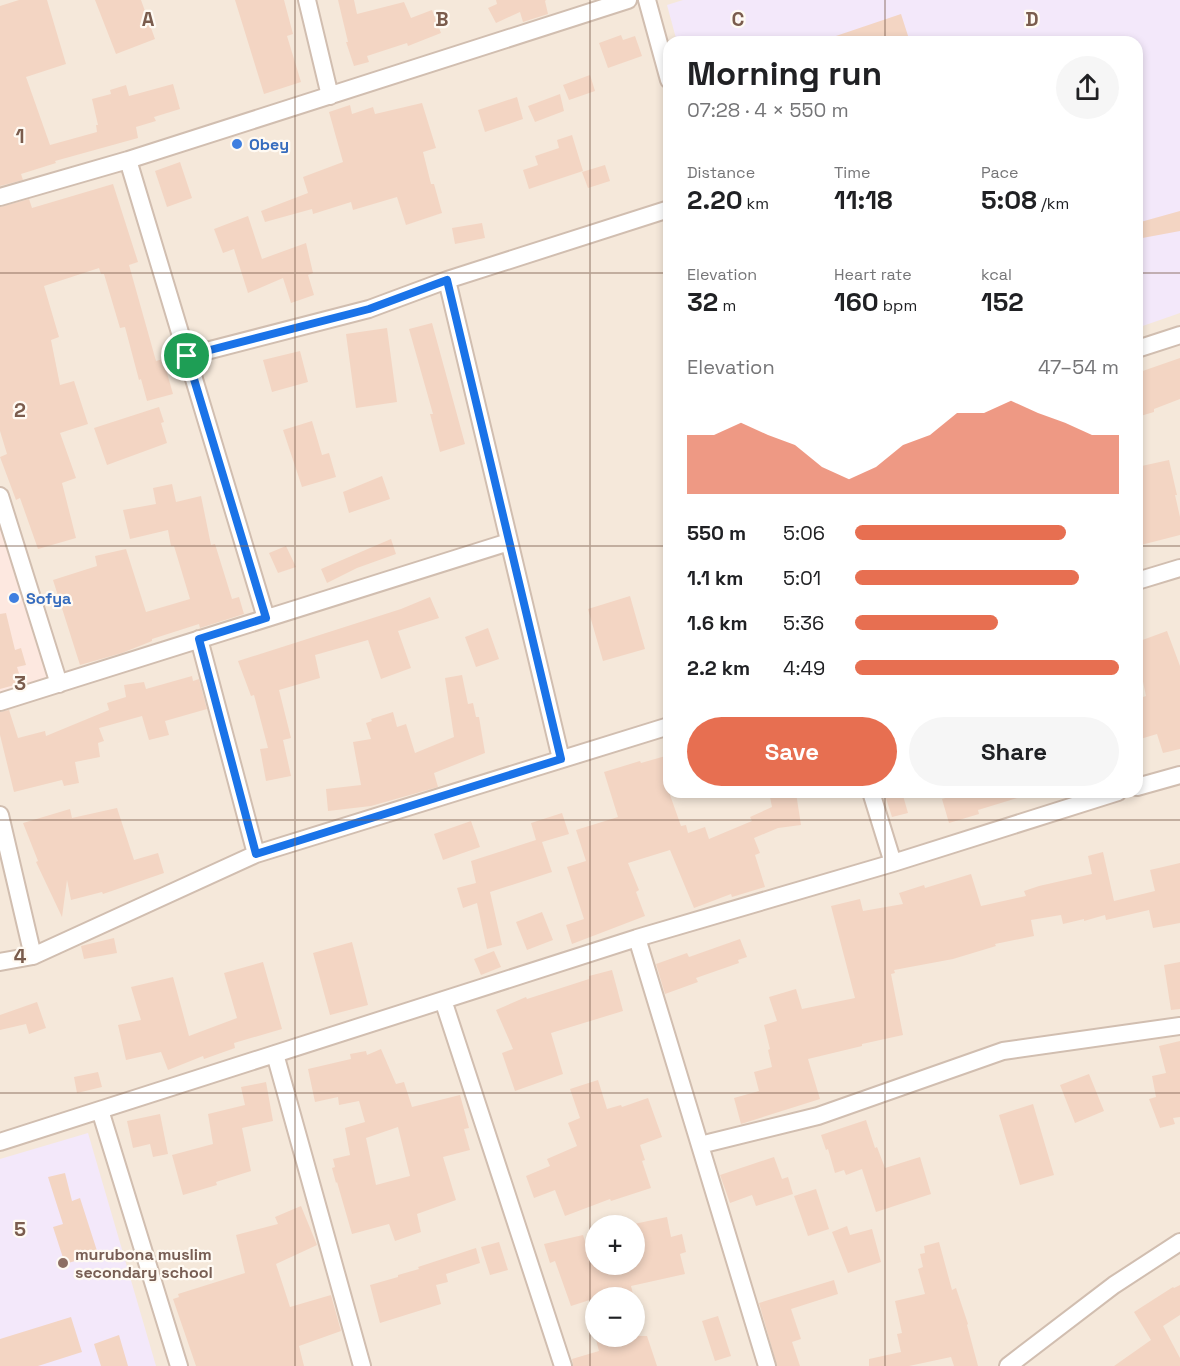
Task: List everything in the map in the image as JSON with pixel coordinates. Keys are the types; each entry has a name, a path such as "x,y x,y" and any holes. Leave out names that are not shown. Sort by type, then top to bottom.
{"street":[{"path":"307,0 330,96"},
{"path":"0,197 128,160 628,0"},
{"path":"646,0 663,59"},
{"path":"128,160 266,618"},
{"path":"187,356 369,309 447,280 663,211"},
{"path":"447,280 561,759"},
{"path":"1143,347 1180,335"},
{"path":"0,496 59,684"},
{"path":"0,702 509,542"},
{"path":"1143,579 1180,568"},
{"path":"199,639 256,854"},
{"path":"0,962 33,956 256,854 663,728"},
{"path":"1143,785 1180,775"},
{"path":"873,798 893,863"},
{"path":"0,1142 637,938 893,863 1099,798"},
{"path":"0,815 33,956"},
{"path":"637,938 767,1366"},
{"path":"443,1000 563,1366"},
{"path":"700,1145 818,1116 1003,1051 1180,1026"},
{"path":"275,1054 362,1366"},
{"path":"100,1110 179,1366"},
{"path":"1008,1366 1114,1285 1180,1242"}],"shaded area":[{"path":"0,0 1180,0 1180,1366 0,1366"},
{"path":"683,0 1180,0 1180,313 1143,326 1143,36 675,36 667,5"},
{"name":"Sofya","path":"0,513 56,683 0,700"},
{"name":"murubona muslim secondary school","path":"88,1133 156,1366 0,1366 0,1159"}],"building":[{"path":"19,0 47,0 66,64 26,77 50,145 97,132 96,125 98,125 92,99 111,94 110,90 126,85 129,96 173,84 180,109 154,117 156,121 136,127 138,138 55,161 56,163 21,174 23,180 0,186 0,6"},
{"path":"95,0 141,0 155,39 116,54"},
{"path":"235,0 284,0 293,34 287,36 301,82 264,94"},
{"path":"338,0 354,0 357,14 404,2 411,18 432,10 441,33 408,46 407,43 367,56 369,62 354,66 346,42 348,42"},
{"path":"496,0 546,0 548,14 523,22 520,12 496,23 488,8 497,4"},
{"path":"901,14 908,36 836,36"},
{"path":"621,35 623,40 635,36 642,56 608,68 599,43"},
{"path":"590,75 595,91 569,100 563,85"},
{"path":"560,94 564,111 535,122 528,106"},
{"path":"517,97 523,119 485,132 478,110"},
{"path":"422,103 436,148 423,152 431,184 434,184 442,213 406,225 397,197 353,210 351,202 313,214 312,209 265,222 261,211 308,193 303,177 343,162 329,112 350,105 352,114 373,107 375,114"},
{"path":"572,135 583,171 529,189 523,170 538,165 535,156 559,148 557,140"},
{"path":"180,162 192,198 167,207 155,171"},
{"path":"605,165 610,181 588,188 582,172"},
{"path":"113,184 138,262 129,265 156,361 163,359 173,394 147,401 125,327 120,328 104,274 101,274 99,268 44,286 59,337 51,340 60,385 74,381 88,424 60,433 76,478 62,483 76,538 38,549 20,498 16,500 0,457 7,454 0,431 0,207 29,199 32,208"},
{"path":"1180,211 1180,231 1143,238 1143,221"},
{"path":"248,216 262,259 306,243 313,273 308,275 314,295 291,303 283,278 248,293 234,249 223,253 214,229"},
{"path":"482,223 485,238 455,244 452,228"},
{"path":"432,323 465,444 440,452 430,414 433,414 409,329"},
{"path":"387,328 397,402 356,408 346,334"},
{"path":"300,351 308,382 272,392 263,360"},
{"path":"1180,358 1180,399 1143,415 1143,371"},
{"path":"159,407 167,443 107,465 94,428"},
{"path":"312,421 322,455 329,453 336,477 302,487 283,430"},
{"path":"1169,460 1177,495 1175,495 1180,517 1180,535 1143,544 1143,466"},
{"path":"382,476 390,499 349,513 343,492"},
{"path":"172,484 176,502 201,496 211,545 215,544 232,599 239,597 244,614 200,628 199,624 152,639 152,641 122,653 80,665 53,580 97,566 95,556 126,549 146,612 190,599 174,546 171,546 168,530 130,539 123,510 156,504 153,488"},
{"path":"391,539 396,554 357,568 327,583 321,569"},
{"path":"286,546 296,567 278,573 269,553"},
{"path":"630,596 645,649 603,661 588,609"},
{"path":"430,597 439,618 398,631 411,668 381,679 368,640 315,655 320,678 279,690 291,738 283,740 291,776 266,781 260,749 268,748 254,695 251,696 238,661 401,609"},
{"path":"6,613 15,650 21,648 26,665 17,667 22,683 0,689 0,614"},
{"path":"488,628 499,659 476,667 465,637"},
{"path":"1167,631 1180,666 1180,749 1163,753 1157,734 1143,738 1143,697 1146,696 1143,682 1143,640"},
{"path":"462,675 468,704 473,703 476,717 479,717 485,753 434,773 438,787 371,806 328,811 326,789 361,785 353,742 371,739 366,723 372,721 371,719 393,712 397,727 406,724 415,753 454,737 445,678"},
{"path":"192,676 193,681 199,679 207,709 165,721 169,735 149,740 142,716 99,728 104,741 98,743 100,757 75,762 79,783 64,786 62,780 14,792 0,735 0,712 9,710 18,738 45,731 46,736 109,710 107,703 126,697 124,685 144,682 146,689"},
{"path":"663,757 663,798 671,798 681,826 686,825 688,833 705,827 709,839 752,821 750,817 772,807 770,798 797,798 801,825 778,828 754,838 760,853 755,855 765,887 732,897 731,894 694,908 670,850 628,863 639,890 636,892 645,916 572,944 566,925 584,919 567,867 586,861 576,830 618,817 604,772 640,761 641,763"},
{"path":"886,798 904,798 908,813 892,817"},
{"path":"1017,798 978,810 979,814 949,823 942,799"},
{"path":"117,808 134,860 158,853 164,873 103,894 102,892 71,900 67,880 62,917 36,862 38,861 23,823 70,809 72,818"},
{"path":"562,813 569,834 542,842 552,872 490,892 502,945 487,949 477,903 463,908 457,888 476,883 471,861 536,840 531,823"},
{"path":"471,821 480,847 443,860 434,834"},
{"path":"1103,852 1114,901 1155,891 1150,870 1180,863 1180,923 1153,928 1149,910 1106,920 1105,915 1063,924 1061,915 1031,920 1034,936 995,944 996,946 953,959 894,970 895,973 891,974 903,1035 808,1059 820,1099 741,1124 734,1098 759,1091 754,1072 772,1067 764,1025 777,1021 769,997 796,989 802,1009 855,998 831,906 860,899 863,911 903,904 899,893 971,874 981,906 1026,896 1024,891 1039,886 1092,874 1088,856"},
{"path":"542,912 553,940 527,950 516,922"},
{"path":"114,938 117,953 84,959 81,946"},
{"path":"740,939 747,957 738,960 739,963 696,978 698,982 665,994 656,964 687,953 689,957"},
{"path":"352,942 368,1005 330,1015 313,953"},
{"path":"494,951 501,967 481,975 474,959"},
{"path":"263,962 282,1029 234,1043 235,1048 204,1059 203,1056 168,1070 161,1052 126,1060 118,1025 141,1020 131,987 173,977 189,1036 237,1018 224,973"},
{"path":"1180,962 1180,1009 1171,1010 1164,965"},
{"path":"612,970 623,1011 551,1033 563,1074 515,1091 502,1053 513,1049 496,1010 526,997 527,999"},
{"path":"37,1002 46,1028 29,1034 26,1024 0,1030 0,1015"},
{"path":"1180,1041 1180,1117 1173,1118 1175,1124 1160,1128 1149,1099 1156,1097 1152,1076 1166,1073 1159,1046"},
{"path":"381,1049 396,1084 404,1082 412,1107 460,1095 469,1128 464,1129 470,1150 443,1157 456,1200 417,1214 421,1232 395,1241 389,1224 352,1234 332,1168 335,1167 333,1159 350,1155 345,1128 365,1122 359,1101 339,1105 338,1097 315,1102 308,1069 351,1059 350,1054 366,1051 367,1055","holes":["398,1127 410,1176 376,1185 366,1138"]},
{"path":"98,1072 102,1087 77,1093 74,1077"},
{"path":"1089,1074 1104,1111 1075,1123 1060,1085"},
{"path":"598,1080 607,1109 621,1105 622,1107 648,1098 662,1137 640,1145 645,1160 642,1161 651,1188 611,1201 610,1199 565,1216 555,1190 534,1198 526,1176 550,1166 547,1159 577,1146 568,1123 580,1118 570,1089"},
{"path":"266,1082 273,1121 242,1128 251,1171 216,1182 217,1185 183,1195 172,1155 213,1144 208,1114 245,1105 241,1087"},
{"path":"1033,1104 1054,1175 1020,1185 999,1115"},
{"path":"160,1114 168,1154 153,1157 150,1144 133,1148 127,1121"},
{"path":"866,1120 875,1148 877,1147 885,1168 920,1157 931,1194 876,1212 862,1169 846,1175 844,1170 835,1173 821,1135"},
{"path":"774,1157 782,1179 788,1177 793,1194 756,1206 752,1195 730,1203 720,1175"},
{"path":"65,1173 72,1201 80,1198 98,1254 65,1264 53,1227 63,1224 48,1177"},
{"path":"816,1189 829,1229 808,1236 794,1196"},
{"path":"301,1206 317,1245 276,1264 290,1307 331,1295 341,1331 299,1346 304,1366 196,1366 173,1299 179,1297 178,1294 245,1273 236,1235 278,1224 275,1217"},
{"path":"667,1217 671,1237 682,1234 686,1252 680,1254 685,1274 631,1287 585,1287 585,1302 571,1306 555,1261 550,1263 544,1244 583,1235 585,1275 645,1275 645,1222"},
{"path":"847,1226 850,1235 872,1229 881,1262 848,1273 832,1232"},
{"path":"499,1242 508,1270 490,1275 481,1247"},
{"path":"939,1242 952,1290 956,1288 968,1324 978,1366 954,1366 951,1357 909,1366 869,1366 869,1359 901,1352 897,1334 902,1333 895,1301 925,1294 918,1269 923,1267 920,1254 925,1253 924,1246"},
{"path":"476,1248 480,1263 446,1274 448,1282 436,1285 441,1304 380,1323 370,1285"},
{"path":"834,1280 838,1294 791,1309 801,1339 792,1342 800,1366 777,1366 759,1303"},
{"path":"1180,1285 1180,1315 1163,1326 1180,1358 1180,1366 1114,1366 1151,1340 1134,1312 1173,1287"},
{"path":"718,1316 731,1356 715,1361 702,1321"},
{"path":"71,1317 82,1352 38,1366 0,1366 0,1339"},
{"path":"119,1335 128,1366 101,1366 94,1344"},
{"path":"645,1336 647,1336 657,1366 573,1366 572,1359 599,1351 598,1347 645,1347"}],"place":[{"name":"Obey","path":"237,144"},
{"name":"Sofya","path":"14,598"},
{"name":"murubona muslim secondary school","path":"63,1263"}],"route":[{"path":"447,280 561,759 256,854 199,639 266,618 187,356 369,309 447,280"}]}
